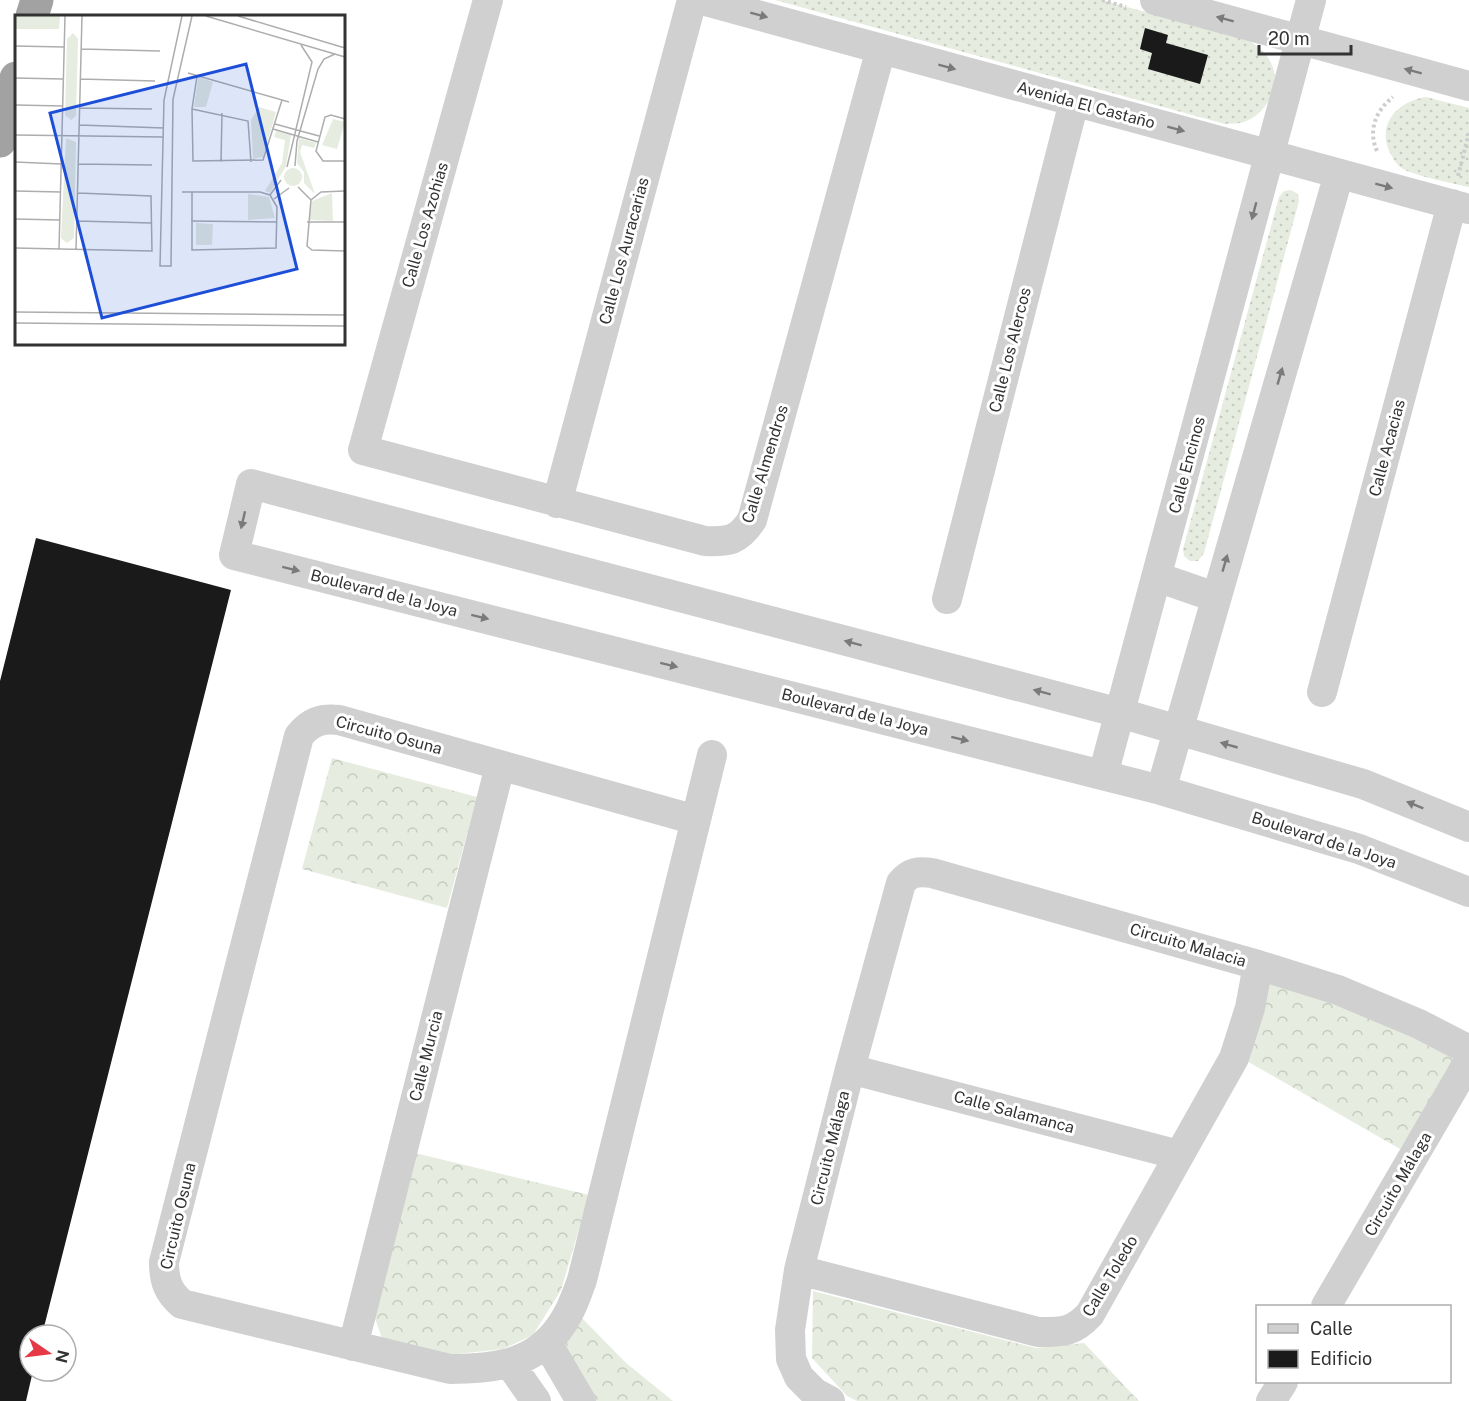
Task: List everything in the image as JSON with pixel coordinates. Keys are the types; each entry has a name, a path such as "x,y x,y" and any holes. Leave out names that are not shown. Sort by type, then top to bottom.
{"highway":[{"path":"32,15 37,0"},
{"path":"0,141 15,82"}],"street":[{"name":"Calle Los Azohias","path":"363,450 488,0"},
{"name":"Calle Los Auracarias","path":"557,502 692,0"},
{"name":"Avenida El Castaño","path":"702,0 1339,174 1459,197"},
{"name":"Calle Encinos","path":"1103,775 1311,0"},
{"path":"1146,5 1301,40 1469,86"},
{"name":"Calle Almendros","path":"363,450 705,541 724,542 744,531 752,520 881,49"},
{"name":"Calle Los Alercos","path":"946,599 1074,102"},
{"path":"1161,790 1339,174"},
{"name":"Calle Acacias","path":"1322,692 1459,197"},
{"name":"Boulevard de la Joya","path":"1120,713 251,484 234,555 1161,790 1359,849 1469,892"},
{"path":"1157,577 1215,597"},
{"path":"1120,713 1363,784 1469,827"},
{"name":"Circuito Osuna","path":"696,820 339,720 327,718 306,726 299,736 164,1262 164,1277 168,1289 182,1304 450,1369 484,1369 510,1364 548,1343 568,1314 582,1280 696,820 712,755"},
{"name":"Calle Murcia","path":"353,1346 500,766"},
{"name":"Circuito Malacia","path":"901,883 914,872 932,873 1258,965 1338,990 1419,1024 1469,1050"},
{"name":"Circuito Málaga","path":"830,1401 814,1393 799,1377 791,1359 790,1330 800,1270 850,1069 901,883"},
{"name":"Calle Toledo","path":"800,1270 1038,1332 1069,1330 1081,1323 1090,1314 1234,1058 1250,1008 1258,965"},
{"name":"Circuito Málaga","path":"1327,1305 1469,1061"},
{"name":"Calle Salamanca","path":"850,1069 1179,1155"},
{"path":"548,1343 581,1401"},
{"path":"510,1364 536,1401"},
{"path":"1271,1401 1282,1383"}],"path":[{"path":"1102,0 1146,5"},
{"path":"1379,155 1372,134 1374,120 1390,99 1397,95"},
{"path":"1459,197 1469,133"}],"green space":[{"path":"775,0 1102,0 1250,41 1264,52 1270,61 1274,70 1274,88 1266,105 1252,118 1242,123 1225,124"},
{"path":"1426,97 1469,108 1469,187 1405,170 1398,165 1390,153 1386,133 1392,116 1407,103"},
{"path":"1291,190 1298,194 1299,201 1204,553 1198,561 1190,561 1184,556 1183,549 1279,197 1284,191"},
{"path":"332,758 477,797 447,908 302,869"},
{"path":"1269,979 1342,1003 1460,1055 1400,1149 1247,1061"},
{"path":"415,1153 589,1195 561,1290 533,1335 503,1349 448,1355 382,1338 372,1310"},
{"path":"813,1291 1036,1348 1084,1343 1139,1401 857,1401 847,1396 812,1358"},
{"path":"579,1315 626,1363 673,1401 591,1401 556,1344"}],"building":[{"path":"1145,28 1168,35 1166,43 1208,55 1200,84 1148,69 1152,53 1140,49"},
{"path":"36,538 231,590 45,1323 18,1323 18,1383 30,1383 26,1401 0,1401 0,681"}]}
